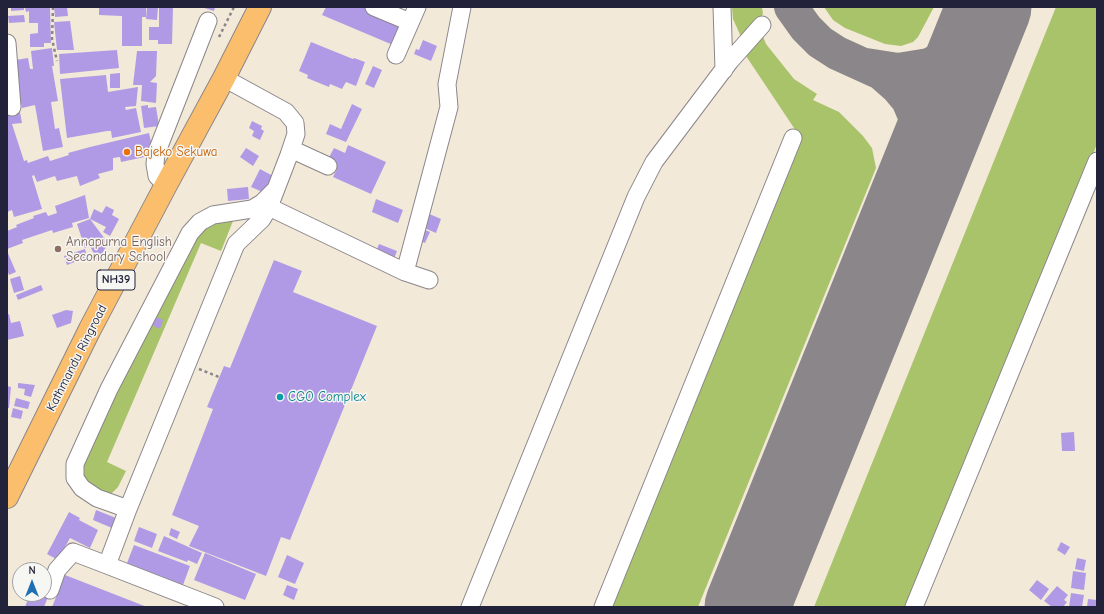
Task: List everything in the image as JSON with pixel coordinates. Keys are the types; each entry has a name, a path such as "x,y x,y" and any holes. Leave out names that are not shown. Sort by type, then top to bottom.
{"highway":[{"name":"Kathmandu Ringroad","path":"9,488 90,329 224,78 260,7"}],"street":[{"path":"374,7 414,15 396,55"},
{"path":"405,272 449,107 447,84 462,7"},
{"path":"722,7 724,70"},
{"path":"166,185 158,176 154,164 156,154 208,20"},
{"path":"470,607 636,198 654,162 724,70 762,25"},
{"path":"7,43 12,107"},
{"path":"107,565 236,244 262,219 296,134 295,123 286,112 224,78"},
{"path":"603,607 793,138"},
{"path":"291,149 328,166"},
{"path":"914,607 1097,160"},
{"path":"271,199 405,272 429,280"},
{"path":"128,510 97,498 82,488 75,478 75,464 109,389 190,233 200,222 213,215 252,209 271,199"},
{"path":"52,584 57,570 73,552 214,607"}],"path":[{"path":"53,7 52,39 57,61"},
{"path":"187,365 219,377"}],"green space":[{"path":"732,7 762,7 763,14 742,39 733,19"},
{"path":"824,7 934,7 918,37 913,42 901,46 885,44 845,28 833,20"},
{"path":"1056,7 1097,7 1097,144 910,607 814,607"},
{"path":"762,34 766,44 794,79 817,94 813,100 839,112 863,136 872,148 876,168 698,607 605,607 798,134 744,53"},
{"path":"220,220 233,221 221,251 201,243 107,462 126,471 118,487 112,493 106,494 87,488 81,474 84,457 197,237 203,230"}],"building":[{"path":"11,7 24,7 24,10 11,11"},
{"path":"25,7 50,7 51,43 44,43 44,47 30,47 30,34 38,33 38,23 29,23 29,11 26,12"},
{"path":"54,7 67,7 68,16 55,17"},
{"path":"99,7 146,7 146,17 142,17 142,46 122,46 122,16 99,15"},
{"path":"147,7 158,7 157,20 146,19"},
{"path":"159,7 173,7 172,44 158,44 158,40 149,40 149,27 159,27"},
{"path":"201,7 215,7 214,11"},
{"path":"326,7 364,7 403,23 393,45 322,15"},
{"path":"24,15 25,22 9,23 8,16"},
{"path":"70,21 74,50 57,50 54,22"},
{"path":"423,40 437,46 431,61 414,54 416,49 419,50"},
{"path":"311,42 353,59 354,58 365,62 356,86 346,82 342,89 330,84 329,87 307,78 308,75 299,71"},
{"path":"52,48 54,66 52,66 58,101 51,102 55,129 59,128 63,147 43,151 35,105 22,108 18,89 9,61 28,58 30,69 33,69 31,51"},
{"path":"117,50 119,68 60,74 59,54"},
{"path":"137,51 157,51 156,76 150,82 157,83 156,103 141,101 142,85 133,85"},
{"path":"373,66 382,70 374,88 365,84"},
{"path":"120,73 120,88 110,88 110,74"},
{"path":"106,75 108,92 138,87 136,106 125,107 126,110 136,108 141,132 112,138 111,131 107,131 67,138 60,79"},
{"path":"352,104 362,109 346,142 326,134 330,124 341,129"},
{"path":"148,105 148,108 156,107 159,126 144,128 141,106"},
{"path":"20,112 22,123 12,124 24,161 27,160 28,163 48,156 50,161 69,155 68,153 149,133 154,155 121,162 120,157 113,158 113,170 98,174 100,178 80,186 77,176 57,181 55,176 37,182 34,175 32,176 42,209 14,217 12,210 7,212 7,115"},
{"path":"252,121 262,126 261,129 264,131 260,140 252,136 254,131 249,128"},
{"path":"348,145 386,162 371,194 333,177 337,169 326,163 334,148 345,153"},
{"path":"246,148 259,156 253,166 240,157"},
{"path":"260,169 273,176 265,193 251,187"},
{"path":"248,187 249,199 228,201 227,189"},
{"path":"85,195 89,218 72,223 73,227 53,233 52,230 22,240 23,243 7,249 7,231 17,227 16,225 34,218 33,216 46,212 48,216 57,213 55,206"},
{"path":"376,199 403,210 398,223 372,212"},
{"path":"106,206 114,210 112,215 119,219 110,236 103,232 106,227 90,219 94,209 102,213"},
{"path":"427,213 441,219 436,233 422,227"},
{"path":"90,219 108,243 98,262 90,246 85,248 77,224"},
{"path":"420,228 430,232 425,243 415,239"},
{"path":"379,244 397,251 393,261 375,254"},
{"path":"85,249 87,257 67,265 64,256"},
{"path":"7,251 16,272 9,275 7,270"},
{"name":"CGO Complex","path":"274,260 302,271 293,292 377,326 290,540 281,537 266,576 189,546 199,526 172,515 213,409 207,407 224,366 230,368"},
{"path":"20,276 24,290 14,293 10,279"},
{"path":"41,285 43,290 18,300 16,295"},
{"path":"66,310 73,311 71,323 57,328 52,315"},
{"path":"9,314 11,323 20,321 24,336 7,340 7,315"},
{"path":"156,317 163,320 160,329 153,326"},
{"path":"18,383 35,385 31,397 24,395 25,389 18,388"},
{"path":"7,386 11,387 9,408 7,408"},
{"path":"16,398 30,402 28,409 14,406"},
{"path":"13,408 23,411 21,419 11,417"},
{"path":"1074,432 1075,451 1062,451 1061,433"},
{"path":"96,510 116,518 112,528 93,520"},
{"path":"69,512 80,518 79,520 98,530 90,548 70,538 58,560 47,554"},
{"path":"139,527 157,534 152,548 134,541"},
{"path":"171,528 180,532 177,539 169,535"},
{"path":"164,536 202,553 197,564 188,560 187,562 158,551"},
{"path":"1061,542 1070,547 1065,555 1057,550"},
{"path":"134,545 190,566 183,585 127,563"},
{"path":"205,553 256,574 245,600 194,580"},
{"path":"287,555 304,563 295,584 278,577"},
{"path":"1077,558 1086,560 1084,571 1075,569"},
{"path":"1073,571 1086,573 1084,590 1071,588"},
{"path":"65,575 147,607 52,607"},
{"path":"1037,580 1049,589 1041,600 1029,590"},
{"path":"287,585 298,589 294,600 283,595"},
{"path":"1057,586 1068,595 1064,600 1067,602 1063,607 1052,607 1044,601"},
{"path":"1071,593 1084,595 1082,607 1069,607"},
{"path":"1088,599 1097,600 1097,607 1087,607"},
{"path":"27,602 46,602 44,607 25,607"}],"taxiway":[{"path":"791,7 806,28 820,42 837,53 881,73 898,88 908,100 917,121 927,159"},
{"path":"866,65 898,70 929,65 954,52 983,20"}],"runway":[{"path":"747,607 989,7"}],"place":[{"name":"Bajeko Sekuwa","path":"127,152"},
{"name":"Annapurna English Secondary School","path":"58,249"},
{"name":"CGO Complex","path":"280,397"}]}
